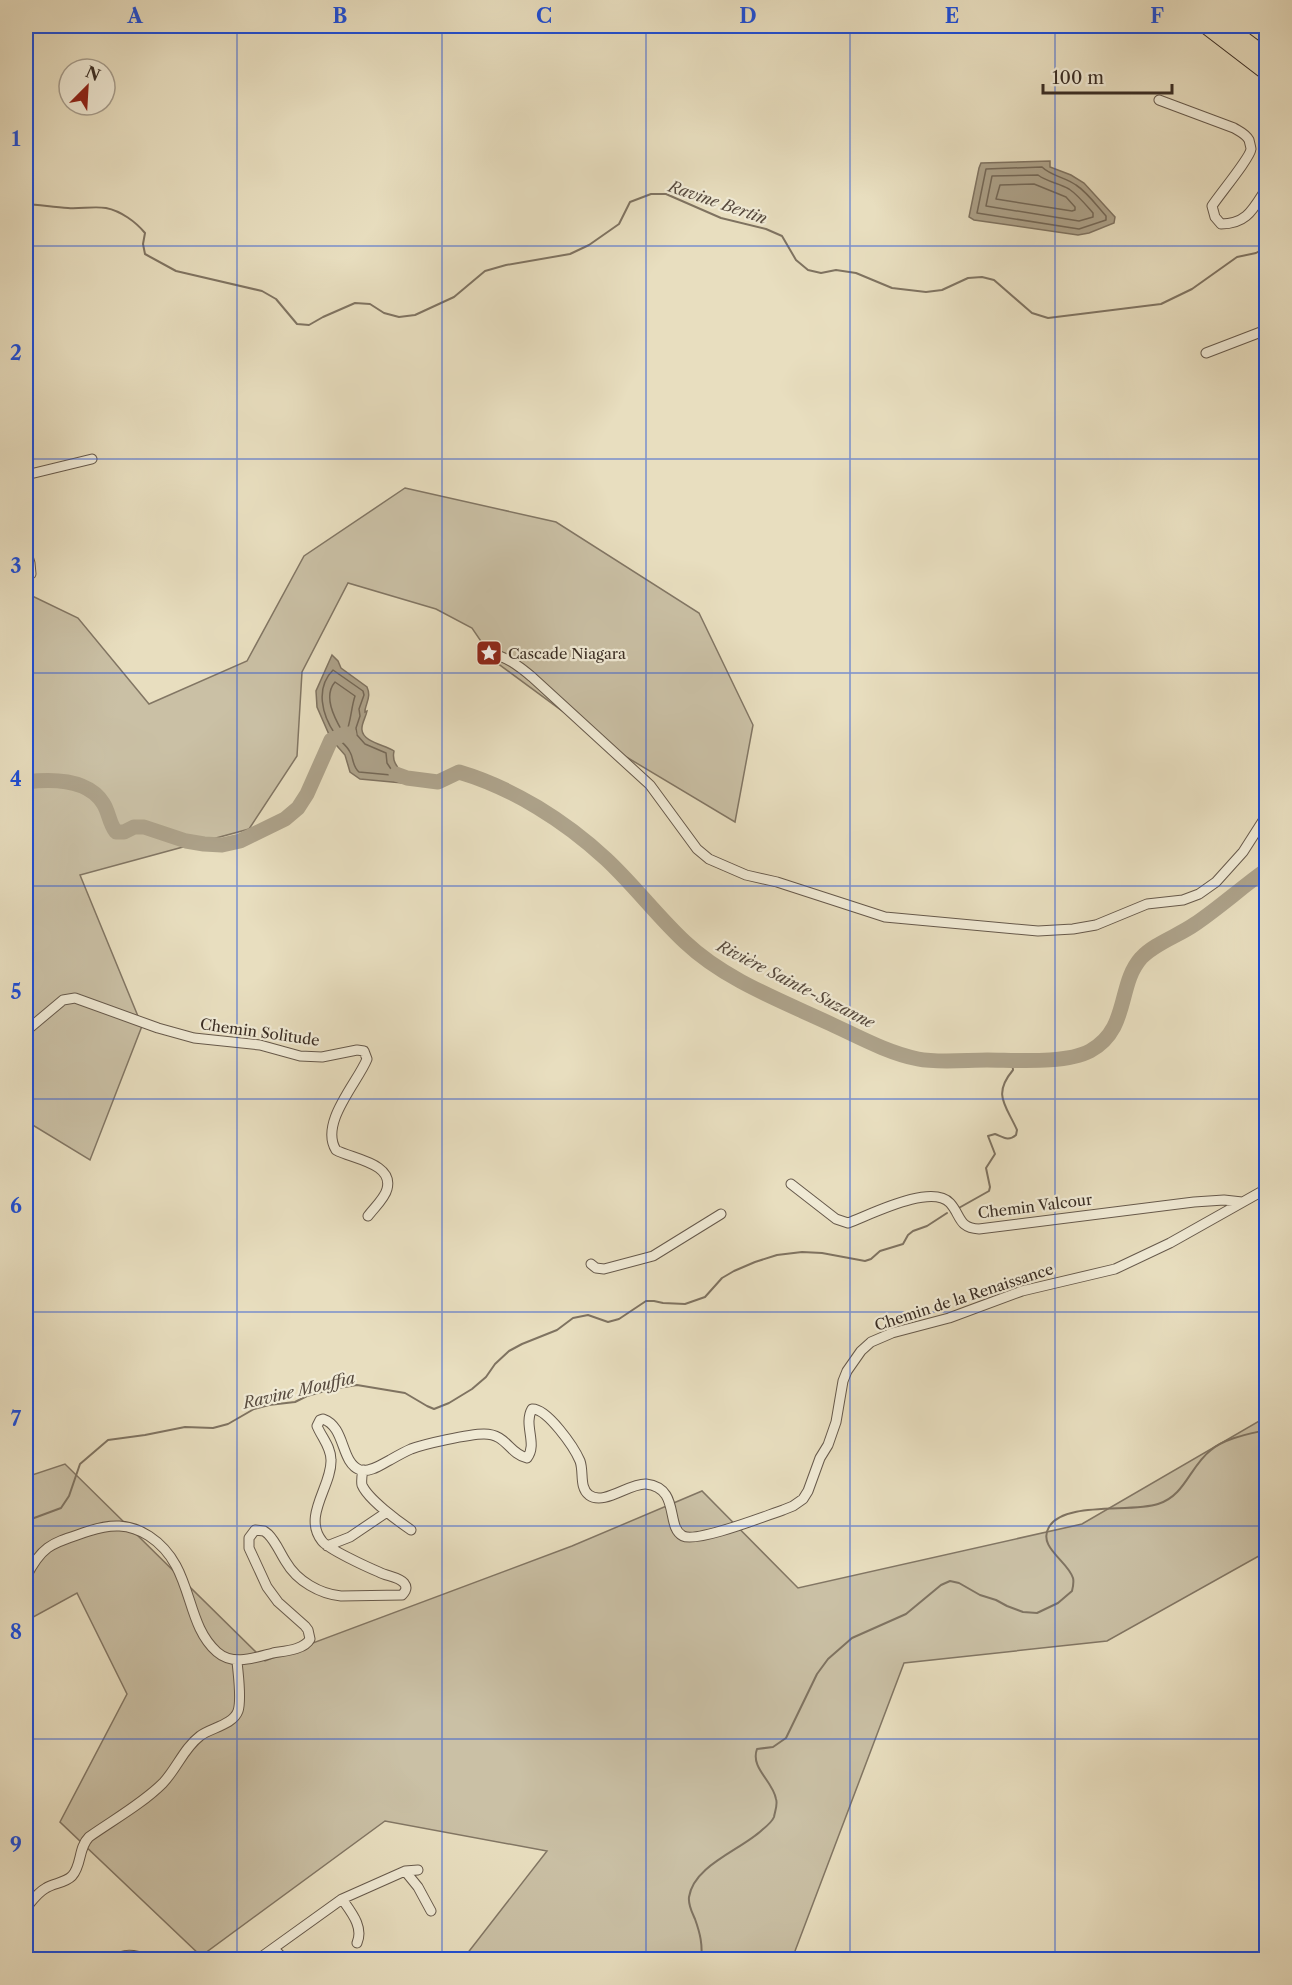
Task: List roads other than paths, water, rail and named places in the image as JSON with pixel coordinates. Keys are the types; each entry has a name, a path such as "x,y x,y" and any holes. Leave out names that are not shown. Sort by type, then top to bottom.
{"highway":[{"path":"1206,26 1266,72"},
{"path":"1226,26 1266,56"}],"street":[{"path":"1159,100 1234,128 1249,140 1251,150 1247,158 1212,206 1215,217 1221,224 1231,224 1246,218 1266,189"},
{"path":"1206,353 1266,330"},
{"path":"26,476 92,459"},
{"path":"26,550 31,574"},
{"path":"489,653 517,665 532,677 650,785 697,849 708,860 746,875 777,882 885,916 1038,931 1096,925 1147,904 1183,900 1198,894 1216,882 1243,852 1266,816"},
{"name":"Chemin Solitude","path":"26,1031 63,1000 75,998 158,1028 194,1038 260,1045 300,1056 322,1057 357,1050 364,1051 367,1059 339,1106 332,1142 336,1150 377,1166 385,1174 387,1189 368,1216"},
{"name":"Chemin Valcour","path":"791,1184 841,1221 848,1223 904,1201 936,1196 950,1203 960,1220 971,1229 1194,1202 1224,1200 1242,1202"},
{"name":"Chemin de la Renaissance","path":"363,1470 368,1471 412,1448 474,1434 497,1436 508,1443 514,1452 526,1458 531,1447 528,1419 534,1408 545,1413 576,1455 582,1468 583,1486 587,1494 600,1498 640,1484 652,1486 667,1497 678,1532 682,1536 698,1538 794,1506 803,1499 836,1422 843,1381 847,1371 861,1351 871,1342 891,1333 949,1318 1022,1291 1115,1269 1170,1243 1266,1189"},
{"path":"591,1263 599,1269 604,1269 653,1256 721,1214"},
{"path":"26,1577 41,1552 55,1542 107,1526 131,1527 157,1541 171,1555 180,1572 199,1626 209,1643 225,1658 237,1661 305,1646 310,1639 308,1630 278,1602 267,1587 249,1548 249,1538 255,1530 264,1531 272,1538 287,1564 300,1579 320,1590 341,1596 402,1595 406,1585 402,1581 380,1573 327,1546 322,1541 316,1527 318,1507 332,1459 318,1426 320,1420 327,1420 334,1426 352,1463 363,1470 361,1482 364,1488 387,1512 411,1530"},
{"path":"327,1546 350,1537 387,1512"},
{"path":"26,1908 43,1889 72,1875 78,1865 84,1842 89,1837 153,1792 170,1775 201,1735 236,1715 238,1707 237,1661"},
{"path":"257,1959 342,1899 405,1872 418,1870"},
{"path":"405,1872 418,1887 431,1911"},
{"path":"342,1899 357,1922 360,1936 357,1943"},
{"path":"274,1949 284,1959"},
{"path":"115,1959 124,1955 148,1959"}],"water":[{"path":"1050,161 1050,167 1084,183 1115,217 1114,223 1078,235 974,220 969,217 981,163"},
{"path":"332,655 341,668 367,687 369,696 362,728 363,734 366,738 394,751 396,764 405,774 415,778 413,784 360,779 350,772 345,755 331,739 317,707 316,691"}],"waterway":[{"name":"Ravine Bertin","path":"26,204 68,208 101,207 123,214 145,233 143,244 145,254 176,271 262,291 276,299 297,324 309,325 355,303 370,304 384,313 399,317 415,315 454,297 485,271 570,254 589,245 619,224 630,202 651,194 666,194 721,218 766,229 782,236 796,260 808,270 821,273 836,270 856,273 892,288 926,292 942,290 968,278 982,277 994,280 1032,313 1048,318 1161,304 1192,289 1237,257 1256,253 1266,247"},
{"name":"Rivière Sainte-Suzanne","path":"26,782 46,780 68,782 88,789 103,803 116,832 144,827 186,841 222,845 240,841 285,819 298,808 307,794 331,740 349,734"},
{"name":"Rivière Sainte-Suzanne","path":"396,774 407,778 438,782 459,772 499,787 537,807 590,845 685,942 718,968 755,989 874,1044 896,1053 926,1060 1054,1060 1090,1051 1103,1042 1111,1031 1129,981 1141,958 1153,948 1204,917 1266,870"},
{"name":"Ravine Mouffia","path":"957,1209 989,1191 986,1168 995,1154 988,1136 995,1134 1008,1139 1016,1135 1017,1130 1005,1107 1002,1093 1003,1086 1013,1070 1012,1060"},
{"name":"Ravine Mouffia","path":"26,1521 61,1508 69,1496 80,1464 108,1440 185,1427 213,1428 228,1424 254,1409 295,1402 332,1389 357,1385 405,1393 434,1409 472,1389 509,1351 557,1330 573,1318 588,1315 608,1322 619,1319 646,1301 685,1304 705,1297 722,1278 734,1271 777,1255 802,1252 822,1253 865,1261 880,1251 903,1244 913,1231 927,1226 947,1213"},
{"path":"701,1960 700,1934 689,1903 693,1886 709,1867 753,1837 773,1819 777,1801 771,1786 759,1768 757,1749 773,1747 786,1738 817,1674 828,1659 852,1638 906,1614 941,1585 950,1581 1023,1612 1037,1613 1058,1603 1072,1591 1073,1578 1047,1541 1046,1534 1049,1527 1057,1519 1083,1511 1146,1507 1158,1504 1167,1500 1181,1488 1211,1450 1223,1442 1266,1430"}],"place":[{"name":"Cascade Niagara","path":"489,653"}]}
